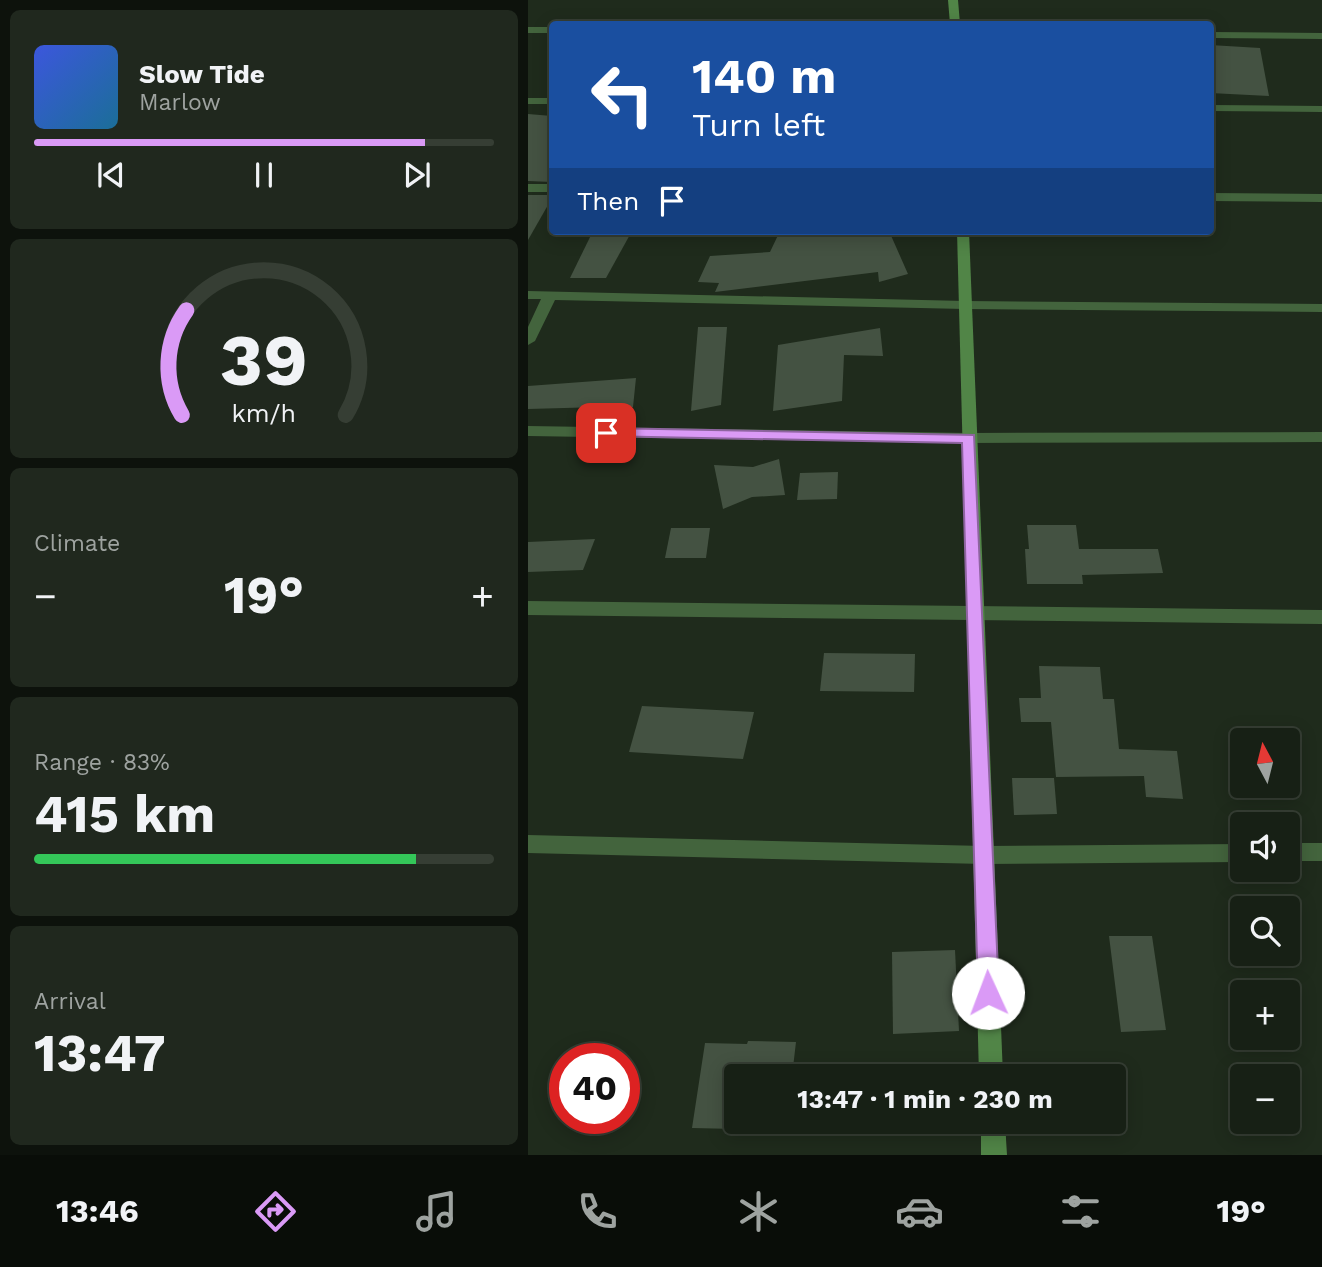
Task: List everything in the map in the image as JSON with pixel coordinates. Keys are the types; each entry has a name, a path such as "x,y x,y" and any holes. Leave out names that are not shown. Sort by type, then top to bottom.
{"street":[{"path":"953,0 955,21"},
{"path":"528,30 549,30"},
{"path":"1214,35 1321,36"},
{"path":"528,101 549,102"},
{"path":"1214,108 1321,109"},
{"path":"528,188 549,188"},
{"path":"1214,197 1321,198"},
{"path":"963,235 991,1064"},
{"path":"528,295 965,305 1321,308"},
{"path":"528,341 550,296"},
{"path":"528,431 969,438 1321,437"},
{"path":"528,608 1321,617"},
{"path":"528,844 984,855 1230,853"},
{"path":"1300,852 1321,852"},
{"path":"993,1134 994,1155"}],"building":[{"path":"1214,45 1260,48 1269,96 1214,93"},
{"path":"528,114 549,116 549,182 528,181"},
{"path":"528,195 549,195 549,203 528,240"},
{"path":"591,235 630,235 606,278 570,278"},
{"path":"778,235 891,235 908,274 879,282 878,272 715,292 719,283 698,282 710,256 770,252"},
{"path":"698,327 727,327 721,405 691,411"},
{"path":"880,328 883,356 844,355 842,401 773,411 778,345"},
{"path":"636,378 633,407 599,415 601,407 528,409 528,386"},
{"path":"779,459 785,495 752,497 723,509 714,465 753,467"},
{"path":"838,472 837,499 797,500 800,473"},
{"path":"1027,525 1076,525 1079,549 1158,549 1163,573 1082,575 1083,584 1027,584"},
{"path":"671,528 710,528 706,558 665,558"},
{"path":"595,539 583,570 528,572 528,542"},
{"path":"824,653 915,654 914,692 820,691"},
{"path":"1039,666 1100,667 1103,699 1114,699 1119,749 1177,751 1183,799 1146,797 1144,776 1056,777 1051,722 1021,722 1019,698 1041,698"},
{"path":"642,706 754,712 743,759 629,752"},
{"path":"1012,778 1054,778 1057,814 1014,815"},
{"path":"1109,936 1152,936 1166,1030 1121,1032"},
{"path":"955,950 959,1031 893,1034 892,952"},
{"path":"748,1041 796,1042 793,1064 724,1064 724,1129 692,1128 705,1043 747,1044"}],"route":[{"path":"606,433 969,438 988,993"}]}
